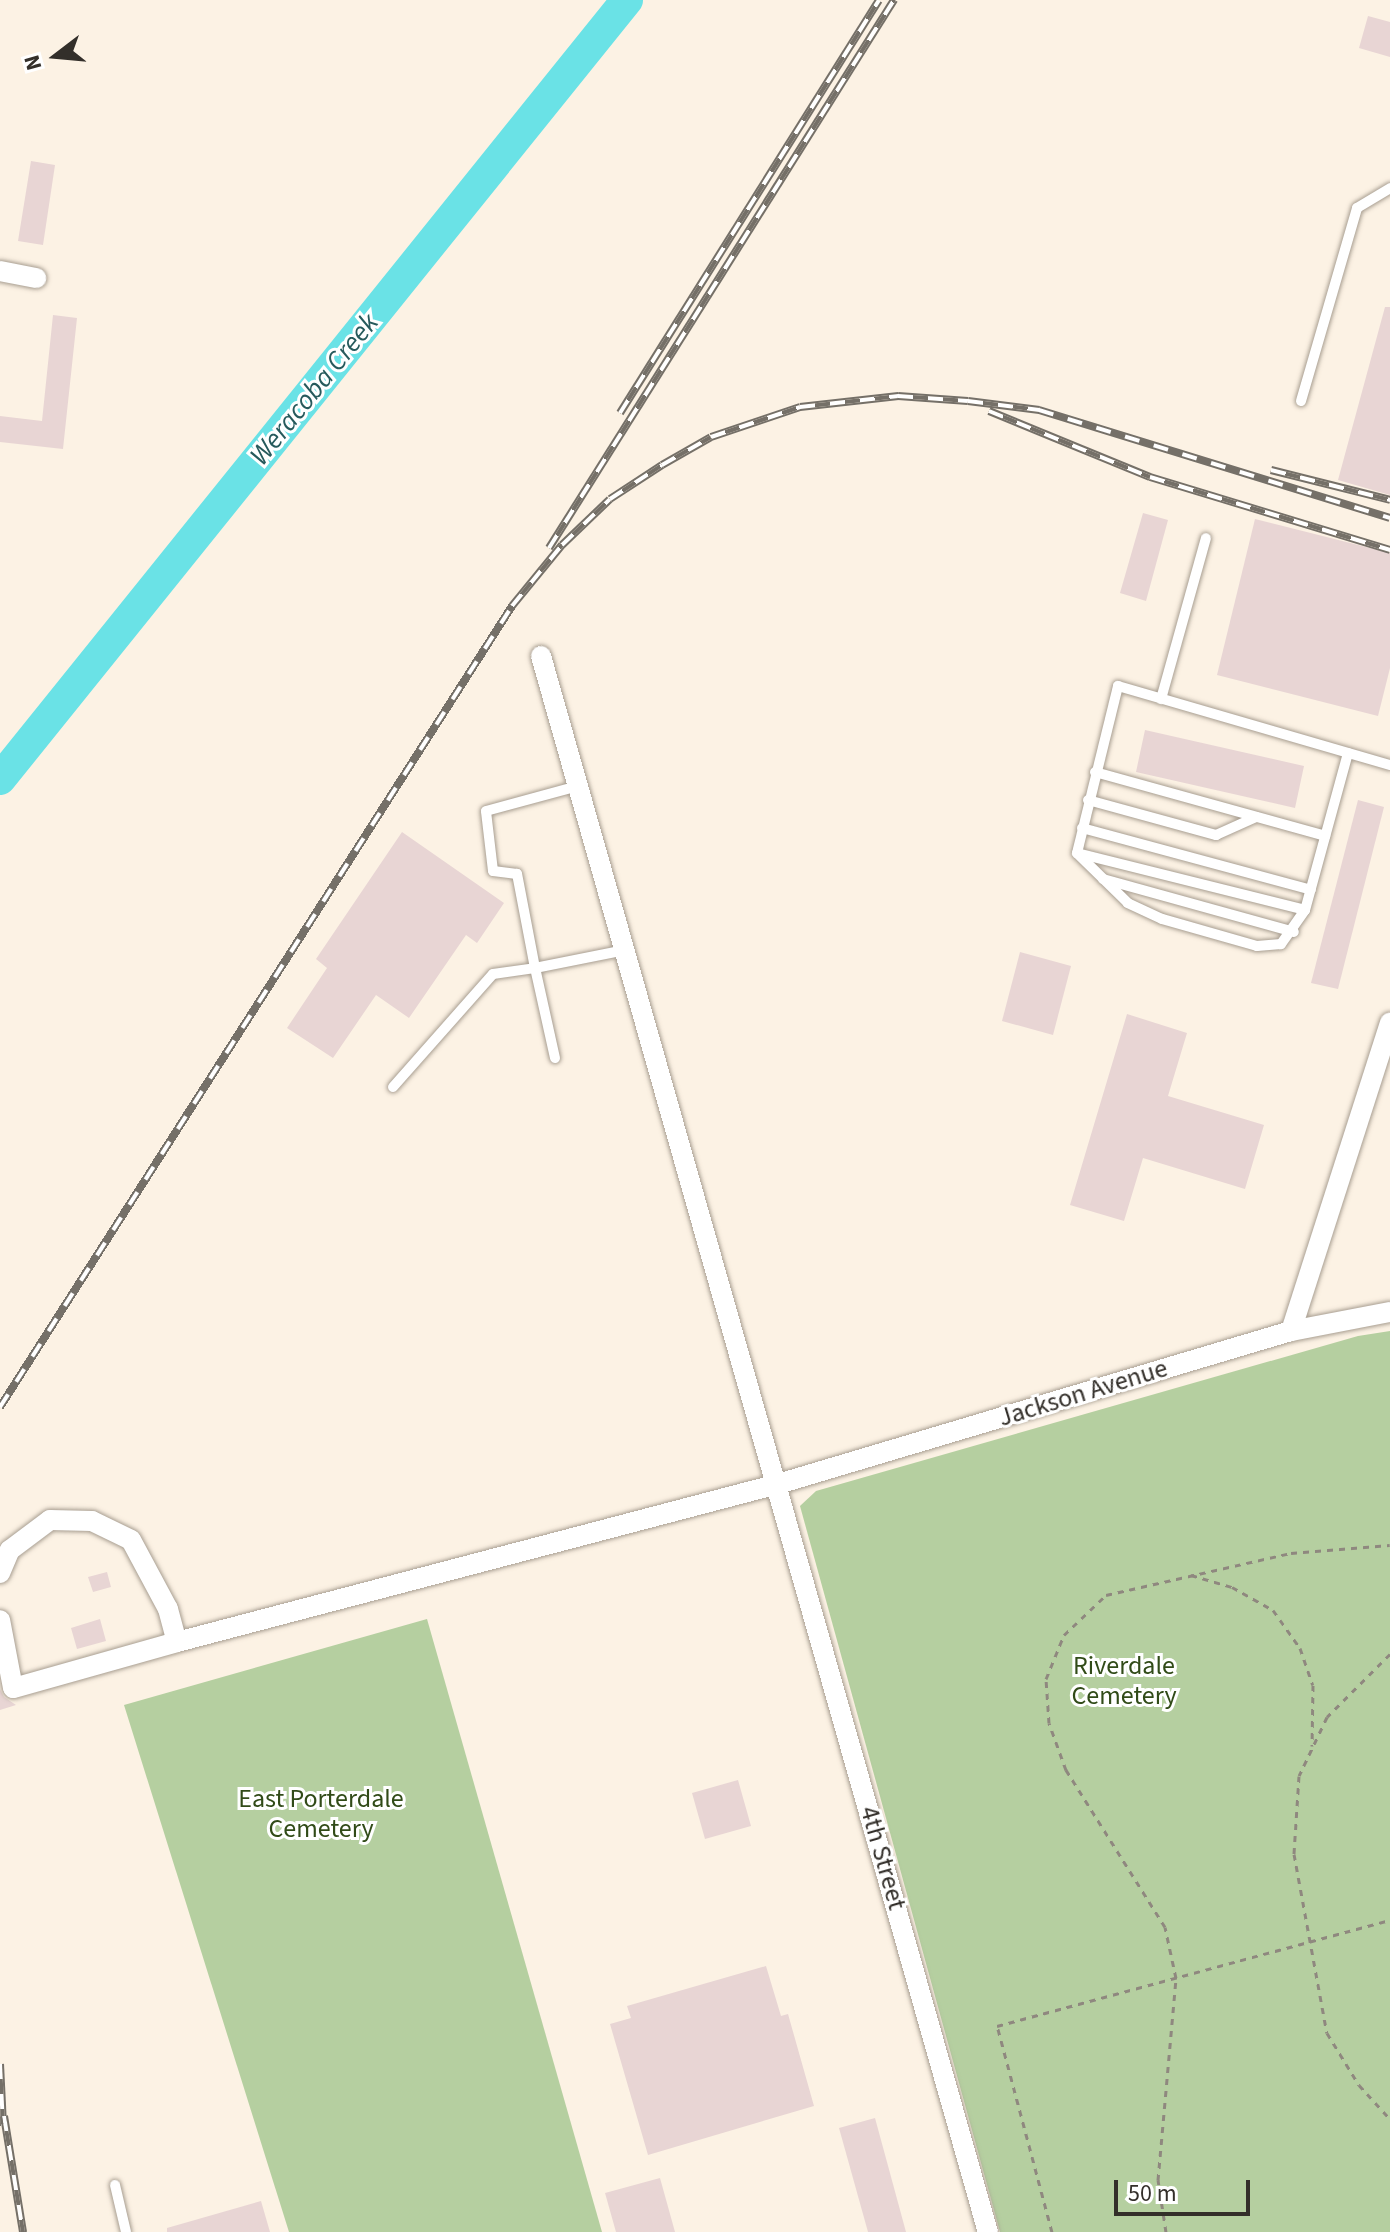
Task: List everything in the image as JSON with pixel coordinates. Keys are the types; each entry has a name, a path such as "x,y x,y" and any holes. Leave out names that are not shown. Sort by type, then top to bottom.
{"street":[{"path":"0,271 36,278"},
{"name":"4th Street","path":"541,656 988,2232"},
{"path":"1291,1331 1390,1022"},
{"name":"Jackson Avenue","path":"0,1620 13,1688 778,1484 1291,1331 1390,1312"},
{"path":"0,1573 10,1550 50,1520 92,1521 131,1540 168,1609 177,1642"}],"lane":[{"path":"1301,401 1357,208 1390,188"},
{"path":"1161,699 1206,538"},
{"path":"1077,853 1118,686 1390,765"},
{"path":"1077,853 1098,878 1128,903 1162,919 1257,946 1281,944 1294,932 1305,910 1348,753"},
{"path":"1095,772 1325,836"},
{"path":"555,1058 517,874 493,871 486,811 578,786"},
{"path":"1088,800 1216,835 1256,817"},
{"path":"1082,828 1311,890"},
{"path":"1077,853 1305,910"},
{"path":"1098,878 1294,932"},
{"path":"393,1087 493,974 625,950"},
{"path":"115,2185 126,2232"}],"path":[{"path":"1166,2232 1158,2167 1176,1978 1165,1927 1066,1770 1049,1723 1046,1679 1064,1635 1106,1595 1291,1553 1390,1545"},
{"path":"1188,1574 1232,1587 1273,1610 1291,1635 1313,1685 1312,1750"},
{"path":"1390,1654 1327,1717 1299,1776 1294,1854 1327,2033 1359,2085 1390,2119"},
{"path":"1052,2232 997,2026 1390,1920"}],"green space":[{"name":"Riverdale Cemetery","path":"1390,1331 1390,2232 1000,2232 800,1506 816,1491 1358,1336"},
{"name":"East Porterdale Cemetery","path":"427,1619 602,2232 289,2232 124,1705"}],"building":[{"path":"1368,16 1390,22 1390,57 1359,48"},
{"path":"31,161 55,165 43,245 18,241"},
{"path":"1385,307 1390,307 1390,495 1338,480"},
{"path":"53,315 77,318 63,449 0,442 0,416 42,421"},
{"path":"1143,513 1168,520 1146,601 1120,593"},
{"path":"1255,519 1390,553 1390,668 1378,716 1217,675"},
{"path":"1145,730 1304,766 1295,808 1136,772"},
{"path":"1358,800 1384,807 1338,989 1311,983"},
{"path":"402,832 504,903 477,943 466,935 409,1018 376,995 333,1058 287,1028 327,968 316,959"},
{"path":"1020,952 1071,966 1053,1035 1002,1021"},
{"path":"1127,1014 1187,1033 1168,1096 1264,1125 1245,1189 1143,1158 1124,1221 1070,1205"},
{"path":"107,1572 111,1587 93,1592 88,1577"},
{"path":"100,1619 106,1641 77,1649 71,1628"},
{"path":"0,1689 4,1697 16,1705 0,1710"},
{"path":"738,1780 751,1826 705,1839 692,1793"},
{"path":"766,1966 781,2016 788,2014 814,2106 648,2155 610,2024 631,2018 627,2006"},
{"path":"875,2118 906,2232 868,2232 839,2128"},
{"path":"660,2178 675,2232 616,2232 605,2193"},
{"path":"261,2201 270,2232 167,2232 167,2228"}],"waterway":[{"name":"Weracoba Creek","path":"0,779 627,0"}],"railway":[{"path":"620,413 879,0"},
{"path":"549,548 894,0"},
{"path":"0,1407 512,606 562,545 610,499 662,465 711,437 800,407 898,396 968,401 1039,410 1390,518"},
{"path":"989,411 1150,477 1390,550"},
{"path":"1271,470 1390,500"},
{"path":"0,2064 3,2126"},
{"path":"4,2116 23,2232"}]}
